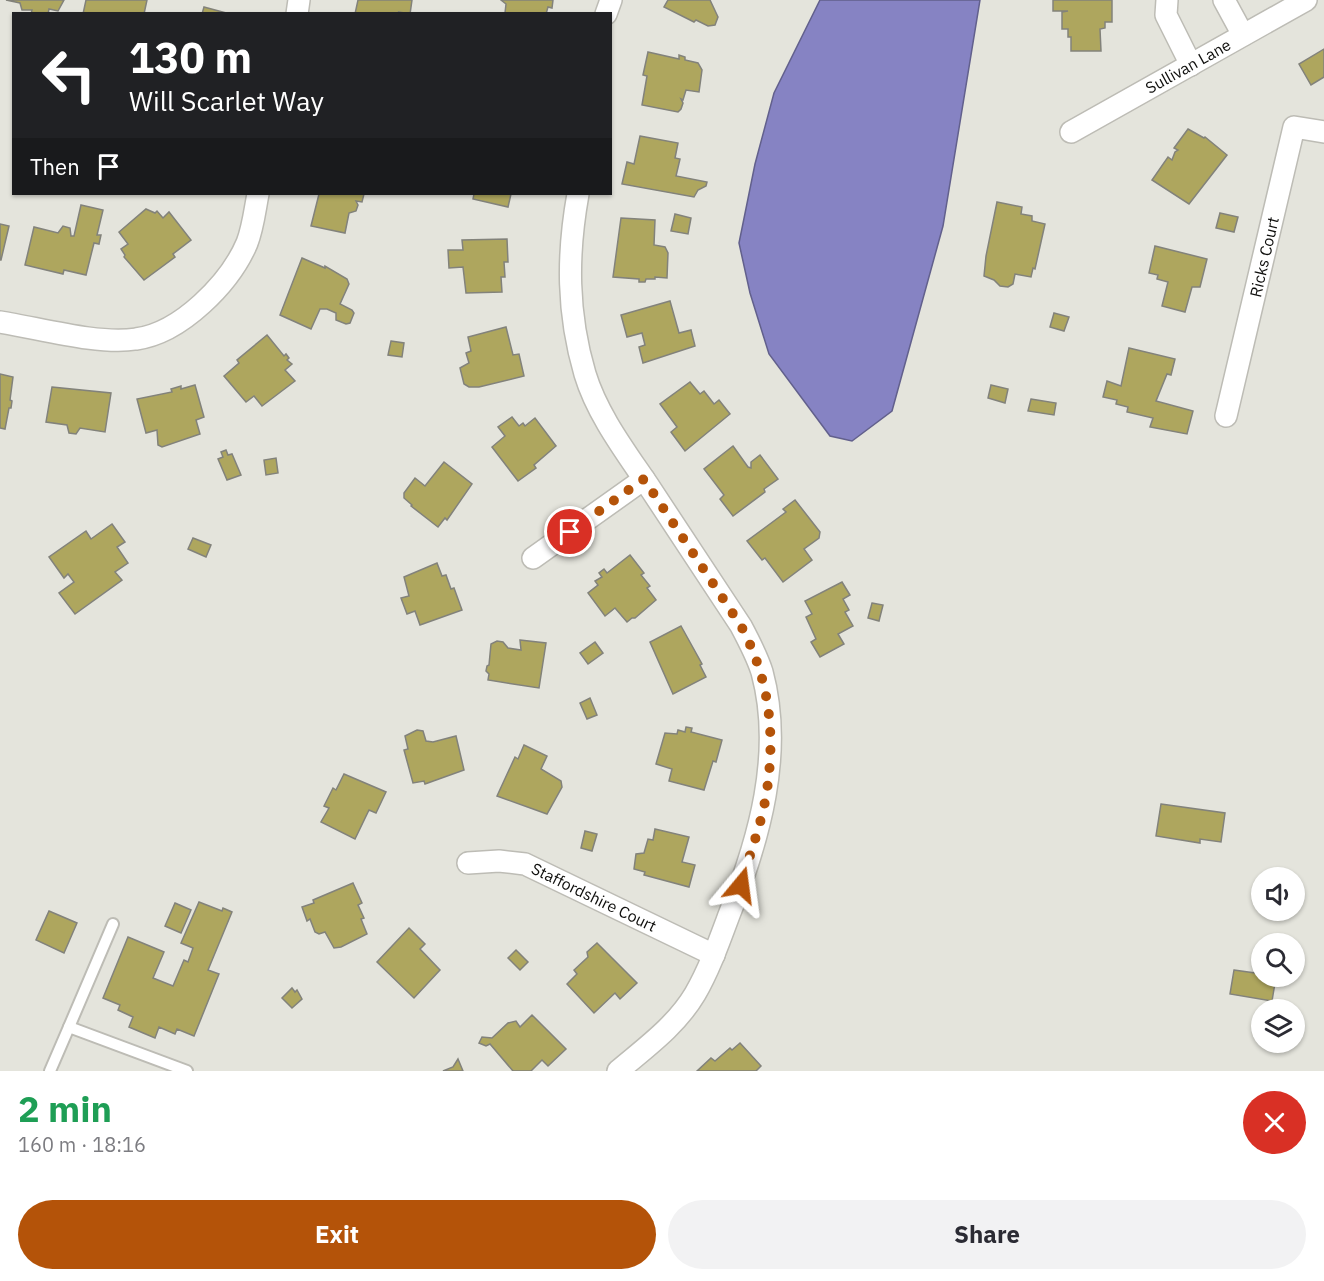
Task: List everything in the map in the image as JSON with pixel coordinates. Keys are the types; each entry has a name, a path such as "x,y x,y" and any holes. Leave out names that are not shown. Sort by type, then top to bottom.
{"street":[{"path":"1167,0 1166,15 1191,65"},
{"path":"1224,0 1243,35"},
{"name":"Sullivan Lane","path":"1071,132 1306,0"},
{"name":"Ricks Court","path":"1226,416 1294,127 1324,132"},
{"path":"0,322 105,340 138,339 171,326 205,303 231,273 248,242 258,195"},
{"path":"578,195 569,266 573,328 590,388 613,432 741,626 753,648 762,672 770,724 766,797 741,885 714,955 694,994 670,1026 618,1071"},
{"path":"533,558 644,479"},
{"name":"Staffordshire Court","path":"468,863 499,861 525,864 714,955"}],"lane":[{"path":"50,1071 113,924"},
{"path":"69,1027 187,1071"}],"shaded area":[{"path":"820,0 980,0 943,226 892,411 852,441 830,436 769,354 750,293 739,243 755,164 774,93"}],"building":[{"path":"6,0 64,0 58,11 49,9 48,12 22,10 20,3"},
{"path":"86,0 147,0 144,12 83,12"},
{"path":"358,0 412,0 410,12 355,12"},
{"path":"501,0 553,0 552,8 548,7 547,12 505,12 506,4"},
{"path":"668,0 710,0 718,17 715,25 708,26 696,20 694,22 664,7"},
{"path":"1053,0 1112,0 1112,22 1105,22 1105,28 1100,29 1101,51 1071,51 1071,37 1068,37 1068,29 1062,29 1062,12 1068,11 1053,11"},
{"path":"204,7 223,12 203,12"},
{"path":"1324,49 1324,77 1311,85 1299,64"},
{"path":"648,52 679,59 679,55 685,57 685,60 698,63 702,70 699,92 686,90 678,112 642,105 647,76 643,75"},
{"path":"1188,129 1205,137 1227,155 1189,204 1152,180 1168,157 1172,160 1178,150 1174,148"},
{"path":"640,136 678,143 675,158 680,159 676,176 707,182 706,186 698,190 694,197 622,184 627,162 634,164"},
{"path":"319,195 364,195 362,202 356,201 358,205 356,211 349,213 345,233 311,226"},
{"path":"474,195 511,195 508,207 473,199"},
{"path":"997,202 1022,207 1021,214 1032,216 1032,221 1045,224 1035,269 1033,268 1031,277 1015,274 1013,284 1008,287 1000,286 994,280 984,276"},
{"path":"81,205 103,210 97,235 101,235 99,244 94,243 86,275 64,270 63,274 25,265 34,227 58,233 63,226 70,228 71,236 74,236"},
{"path":"146,209 155,213 157,211 163,218 169,212 191,240 173,254 175,257 144,280 124,257 121,249 128,244 119,232"},
{"path":"1220,213 1238,217 1234,232 1216,228"},
{"path":"675,214 691,218 688,234 671,231"},
{"path":"621,218 655,220 654,245 665,247 668,253 667,278 655,277 655,279 639,282 639,279 613,277"},
{"path":"0,224 9,226 1,260 0,260"},
{"path":"507,239 508,262 504,262 505,277 501,277 502,292 466,293 463,267 449,268 448,250 463,250 462,240"},
{"path":"1155,246 1207,259 1200,287 1192,287 1185,312 1162,306 1168,282 1157,279 1158,275 1149,273"},
{"path":"302,258 325,268 325,266 347,279 349,284 340,304 354,313 350,323 346,324 336,320 336,313 327,309 320,309 311,329 280,315"},
{"path":"670,301 679,333 691,330 695,346 643,363 639,347 645,345 642,333 627,337 621,315"},
{"path":"1054,313 1069,317 1064,331 1050,327"},
{"path":"506,327 513,355 519,354 524,376 479,387 469,387 464,384 460,368 469,363 466,353 471,351 468,337"},
{"path":"267,335 284,356 286,354 289,358 287,360 292,364 285,370 295,381 262,406 254,396 246,402 224,376 239,363 237,360"},
{"path":"391,341 404,343 402,357 388,355"},
{"path":"1129,348 1175,359 1171,375 1167,374 1156,401 1193,411 1187,434 1150,427 1153,418 1127,412 1128,407 1116,404 1117,400 1103,397 1107,381 1121,386"},
{"path":"0,374 13,377 11,408 9,408 5,429 0,428"},
{"path":"690,382 700,394 704,391 714,404 719,400 730,414 685,451 671,432 677,427 660,404"},
{"path":"195,385 204,417 196,420 200,434 162,447 158,445 157,430 146,433 137,399 172,392 171,389 181,386 181,389"},
{"path":"991,385 1008,389 1005,403 988,398"},
{"path":"52,387 111,393 105,432 80,428 76,434 69,433 67,425 46,422"},
{"path":"1031,399 1056,403 1054,415 1028,411"},
{"path":"512,417 519,426 523,423 525,426 535,418 556,446 534,465 536,468 518,481 492,447 505,436 498,427"},
{"path":"733,446 751,468 751,462 760,455 778,479 733,516 720,499 724,495 704,469"},
{"path":"226,450 228,455 232,454 241,475 227,480 218,459 223,457 221,452"},
{"path":"276,458 278,473 266,475 264,460"},
{"path":"444,462 472,484 447,520 445,518 438,527 411,506 404,498 404,493 415,478 425,486"},
{"path":"795,500 820,532 819,538 804,549 812,560 783,582 765,558 762,560 747,541 786,512 783,509"},
{"path":"112,524 125,542 117,547 128,563 115,572 122,580 75,614 59,593 74,582 68,574 64,578 49,557 86,531 91,539"},
{"path":"193,538 211,545 206,557 188,549"},
{"path":"630,555 644,573 641,575 650,586 647,588 656,600 627,622 615,608 605,616 588,593 598,585 595,581 602,577 599,573 604,569 607,573"},
{"path":"437,563 442,576 446,575 451,589 454,588 462,610 420,625 415,611 407,614 401,598 409,596 404,577"},
{"path":"842,582 850,595 843,599 849,610 845,612 853,626 838,634 844,644 820,657 811,642 816,639 806,617 812,614 805,601"},
{"path":"872,603 883,605 879,621 868,618"},
{"path":"681,626 702,664 700,665 706,677 673,694 650,642"},
{"path":"520,640 546,643 539,688 488,680 489,674 486,671 489,665 491,644 497,641 503,642 508,648 521,650"},
{"path":"595,642 603,653 588,664 580,653"},
{"path":"590,698 597,715 587,719 580,703"},
{"path":"686,727 692,728 691,732 722,740 716,762 713,761 704,790 669,781 672,769 656,764 665,733 677,734 678,730 685,732"},
{"path":"417,730 423,731 426,741 433,742 456,736 464,770 425,784 424,781 413,783 404,750 408,749 405,736"},
{"path":"524,745 547,756 541,769 561,781 562,787 547,814 497,796 515,757 518,759"},
{"path":"344,774 386,792 376,813 369,810 355,839 321,822 329,808 324,806 333,788 336,790"},
{"path":"1161,804 1225,813 1221,842 1200,839 1200,843 1156,836"},
{"path":"655,829 689,837 682,862 695,865 689,887 644,875 645,872 634,869 636,854 644,853 648,839 653,840"},
{"path":"585,831 597,834 592,851 581,848"},
{"path":"353,883 362,903 358,905 364,918 361,919 367,934 341,947 334,948 325,932 319,934 315,932 310,919 307,921 302,907"},
{"path":"199,902 222,911 223,908 232,912 208,970 219,974 194,1036 177,1029 175,1034 159,1027 155,1038 129,1027 133,1017 118,1010 120,1005 103,998 128,937 164,952 153,978 173,986 184,960 188,962 193,948 181,943"},
{"path":"175,903 191,910 181,933 165,926"},
{"path":"49,911 77,923 64,953 36,940"},
{"path":"409,928 425,944 420,949 440,970 414,998 377,962"},
{"path":"597,943 637,983 620,999 615,993 594,1013 567,984 577,974 574,970 588,957 587,952"},
{"path":"516,950 528,962 520,970 508,958"},
{"path":"1234,970 1251,972 1251,987 1274,987 1272,999 1230,994"},
{"path":"292,988 295,992 297,990 302,999 292,1008 282,998"},
{"path":"532,1015 566,1049 548,1066 542,1060 531,1071 513,1071 490,1044 486,1046 479,1043 482,1037 492,1038 508,1023 516,1021 520,1027"},
{"path":"740,1043 761,1066 756,1071 697,1071 711,1058 715,1061"},
{"path":"458,1059 463,1071 443,1071 453,1067"}],"route":[{"path":"570,532 644,479 741,626 753,648 762,672 770,724 770,751 766,797 741,885"}]}
